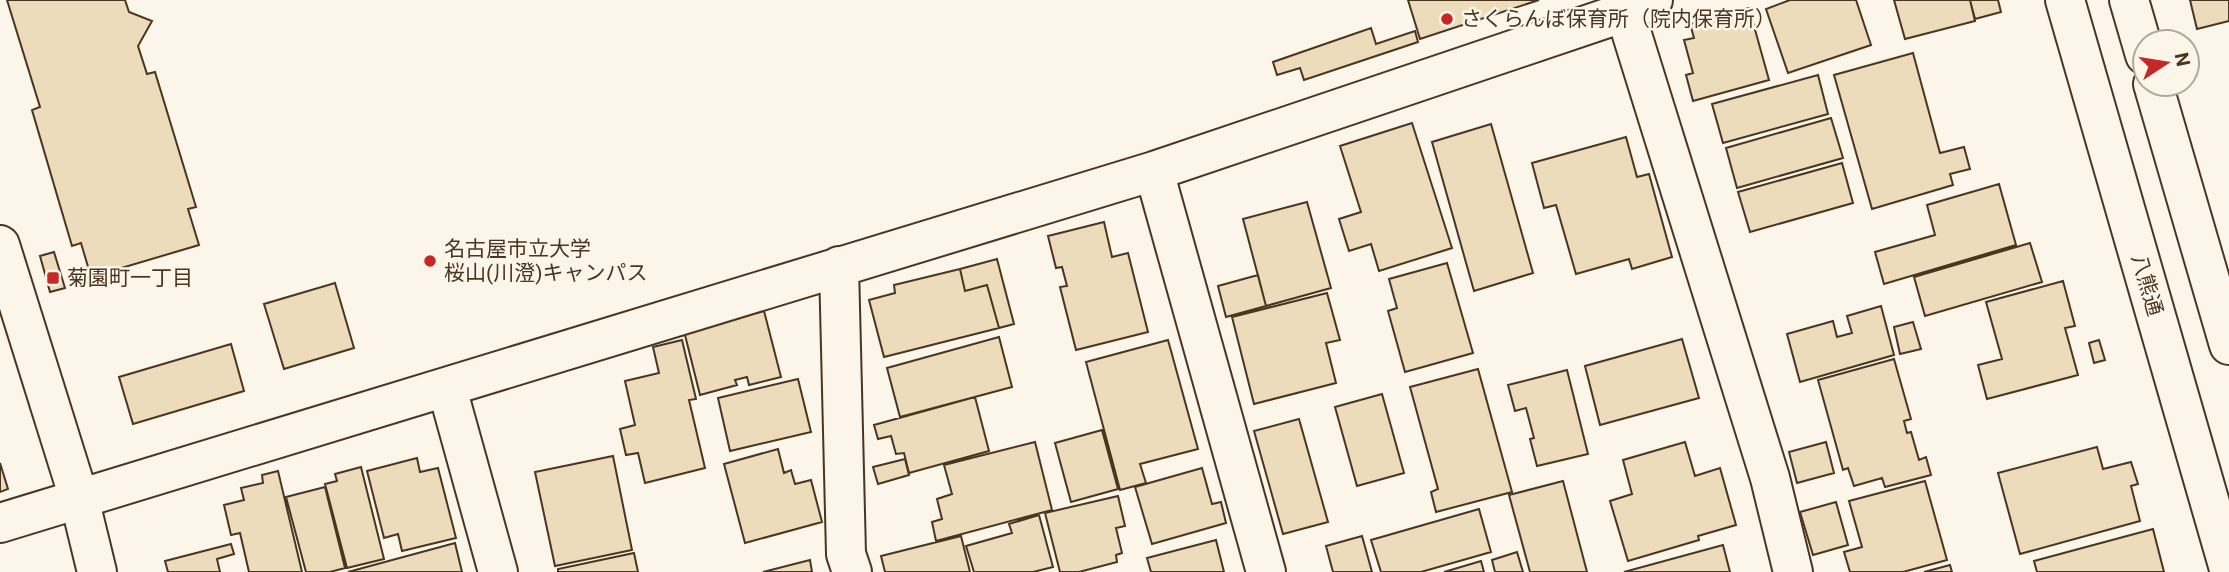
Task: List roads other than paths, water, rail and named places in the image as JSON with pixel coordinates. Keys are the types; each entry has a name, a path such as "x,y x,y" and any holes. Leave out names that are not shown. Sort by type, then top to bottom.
{"street":[{"name":"八熊通","path":"2065,0 2229,569"},
{"path":"2129,0 2137,28"},
{"path":"0,523 1154,172 1639,6 1770,478 1793,572"},
{"path":"2157,98 2229,345"},
{"path":"1154,172 1266,572"},
{"path":"0,244 79,498 97,572"},
{"path":"839,266 846,554 852,572"},
{"path":"447,388 498,572"}],"place":[{"name":"さくらんぼ保育所（院内保育所）","path":"1447,19"},
{"name":"名古屋市立大学 桜山(川澄)キャンパス","path":"430,261"},
{"name":"菊園町一丁目","path":"53,278"}]}
